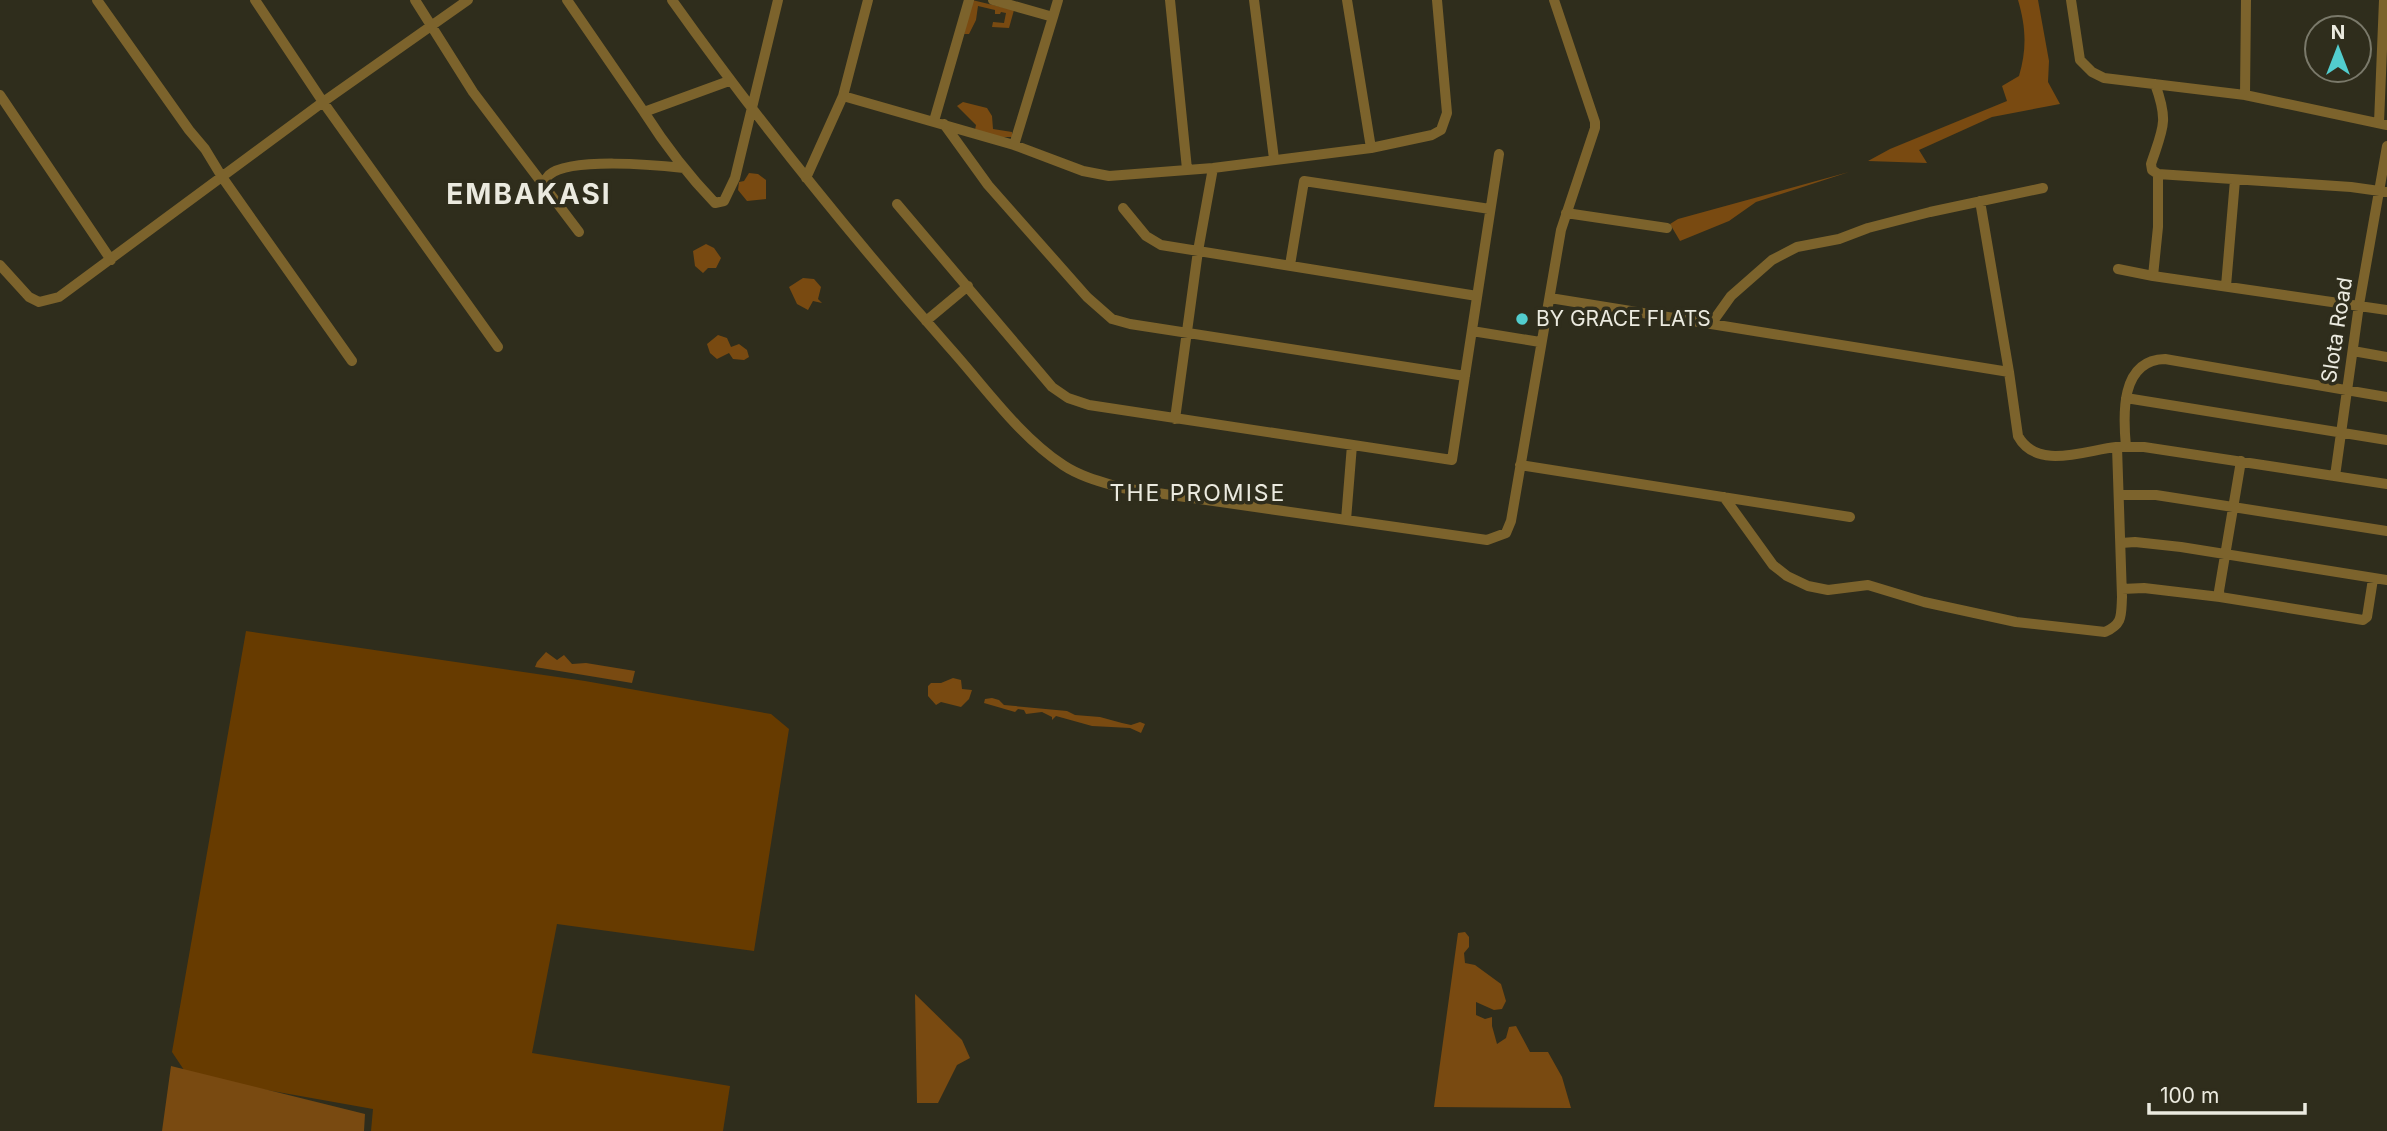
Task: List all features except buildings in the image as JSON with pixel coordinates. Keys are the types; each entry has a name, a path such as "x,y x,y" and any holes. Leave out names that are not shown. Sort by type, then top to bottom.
{"street":[{"path":"97,0 189,131 205,149 352,361"},
{"path":"255,0 323,102 498,347"},
{"path":"415,0 473,92 579,232"},
{"path":"0,265 29,297 39,302 59,297 323,102 468,0"},
{"path":"567,0 643,112 684,168 715,203 724,201 735,178 778,0"},
{"path":"672,0 751,110 926,321 1034,442 1064,466 1084,476 1122,488 1487,540 1506,533 1511,521 1561,230 1594,135 1595,122 1554,0"},
{"path":"806,178 843,96 868,0"},
{"path":"939,122 969,0"},
{"path":"993,0 1053,16"},
{"path":"1014,145 1058,0"},
{"path":"1170,0 1187,169"},
{"path":"1254,0 1274,159"},
{"path":"1347,0 1371,148"},
{"path":"843,96 939,122 1014,145 1083,171 1109,176 1213,168 1371,148 1432,135 1445,124 1447,113 1437,0"},
{"path":"2071,0 2080,60 2086,68 2104,78 2245,95 2383,124 2384,0"},
{"path":"2245,95 2246,0"},
{"path":"643,112 729,81"},
{"path":"2155,84 2165,123 2151,164 2152,170 2158,174 2383,192"},
{"path":"0,95 111,260"},
{"path":"939,122 988,185 1103,313 1121,323 1465,376"},
{"name":"Slota Road","path":"2335,476 2359,305 2383,192 2387,146"},
{"path":"897,204 1059,393 1078,402 1452,460 1499,155"},
{"path":"543,185 549,175 570,167 639,164 684,168"},
{"path":"1175,419 1213,168"},
{"path":"2153,276 2158,227 2158,174"},
{"path":"2226,286 2235,180"},
{"path":"1290,265 1304,181 1490,209"},
{"path":"1711,324 1731,296 1772,260 1797,247 2043,188"},
{"path":"1980,201 2010,372 2018,436 2022,445 2037,453 2062,456 2121,447 2144,447 2387,484"},
{"path":"1123,208 1140,230 1161,245 1477,296"},
{"path":"1566,212 1667,228"},
{"path":"2118,269 2387,310"},
{"path":"926,321 968,286"},
{"path":"1550,298 2010,372"},
{"path":"1472,331 1540,342"},
{"path":"2353,351 2387,357"},
{"path":"1724,497 1773,565 1787,576 1808,586 1828,590 1868,585 1924,602 2016,622 2105,632 2120,621 2122,589 2119,495 2123,415 2134,374 2144,364 2157,360 2387,397"},
{"path":"2126,398 2387,440"},
{"path":"1346,520 1352,445"},
{"path":"2220,597 2241,461"},
{"path":"1520,465 1850,517"},
{"path":"2119,495 2157,495 2387,531"},
{"path":"2121,543 2135,542 2225,554 2387,580"},
{"path":"2122,589 2144,588 2220,597 2363,620 2367,617 2373,579"}],"shaded area":[{"path":"972,0 1014,10 1009,28 992,27 993,22 1004,23 1006,13 995,14 995,10 978,6 976,20 969,34 964,34"},
{"path":"2018,0 2038,0 2049,61 2048,82 2060,104 1992,117 1919,150 1927,163 1868,161 1890,149 2007,101 2002,86 2019,76 2023,57 2024,29"},
{"path":"963,102 987,108 992,116 993,129 1012,132 1012,137 996,137 975,130 976,125 957,106"},
{"path":"1849,172 1756,202 1729,221 1680,241 1670,224 1678,219"},
{"path":"749,173 758,174 766,180 766,199 747,201 738,190 739,182 744,181"},
{"path":"706,244 714,248 721,258 716,268 708,268 703,273 695,266 693,251"},
{"path":"803,278 814,279 821,287 818,299 822,303 813,301 808,310 797,304 789,287"},
{"path":"718,335 727,338 731,347 739,344 747,350 749,357 744,360 733,359 729,353 717,359 710,353 707,344"},
{"path":"246,631 585,681 771,714 789,729 754,951 557,924 532,1053 730,1086 723,1131 371,1131 373,1109 188,1076 172,1052"},
{"path":"546,652 557,660 564,655 572,664 586,663 635,671 632,683 535,667"},
{"path":"953,678 961,680 962,689 972,690 969,699 961,707 941,702 936,705 928,696 928,686"},
{"path":"992,698 1004,705 1067,711 1075,715 1100,717 1131,725 1140,722 1145,724 1141,733 1130,728 1092,726 1056,716 1052,720 1052,717 1042,712 1026,714 1024,710 1018,709 1015,712 984,703 985,699"},
{"path":"1465,932 1469,937 1469,947 1464,953 1465,963 1475,965 1501,984 1506,1001 1502,1009 1494,1010 1476,1002 1476,1015 1485,1019 1492,1017 1497,1044 1506,1038 1509,1027 1516,1026 1530,1052 1548,1052 1562,1077 1571,1108 1434,1107 1458,933"},
{"path":"915,994 962,1040 970,1058 957,1065 938,1103 917,1103"},
{"path":"171,1066 365,1114 364,1131 162,1131"}],"place":[{"name":"BY GRACE FLATS","path":"1522,319"}],"district":[{"name":"EMBAKASI","path":"529,194"},
{"name":"THE PROMISE","path":"1198,493"}]}
